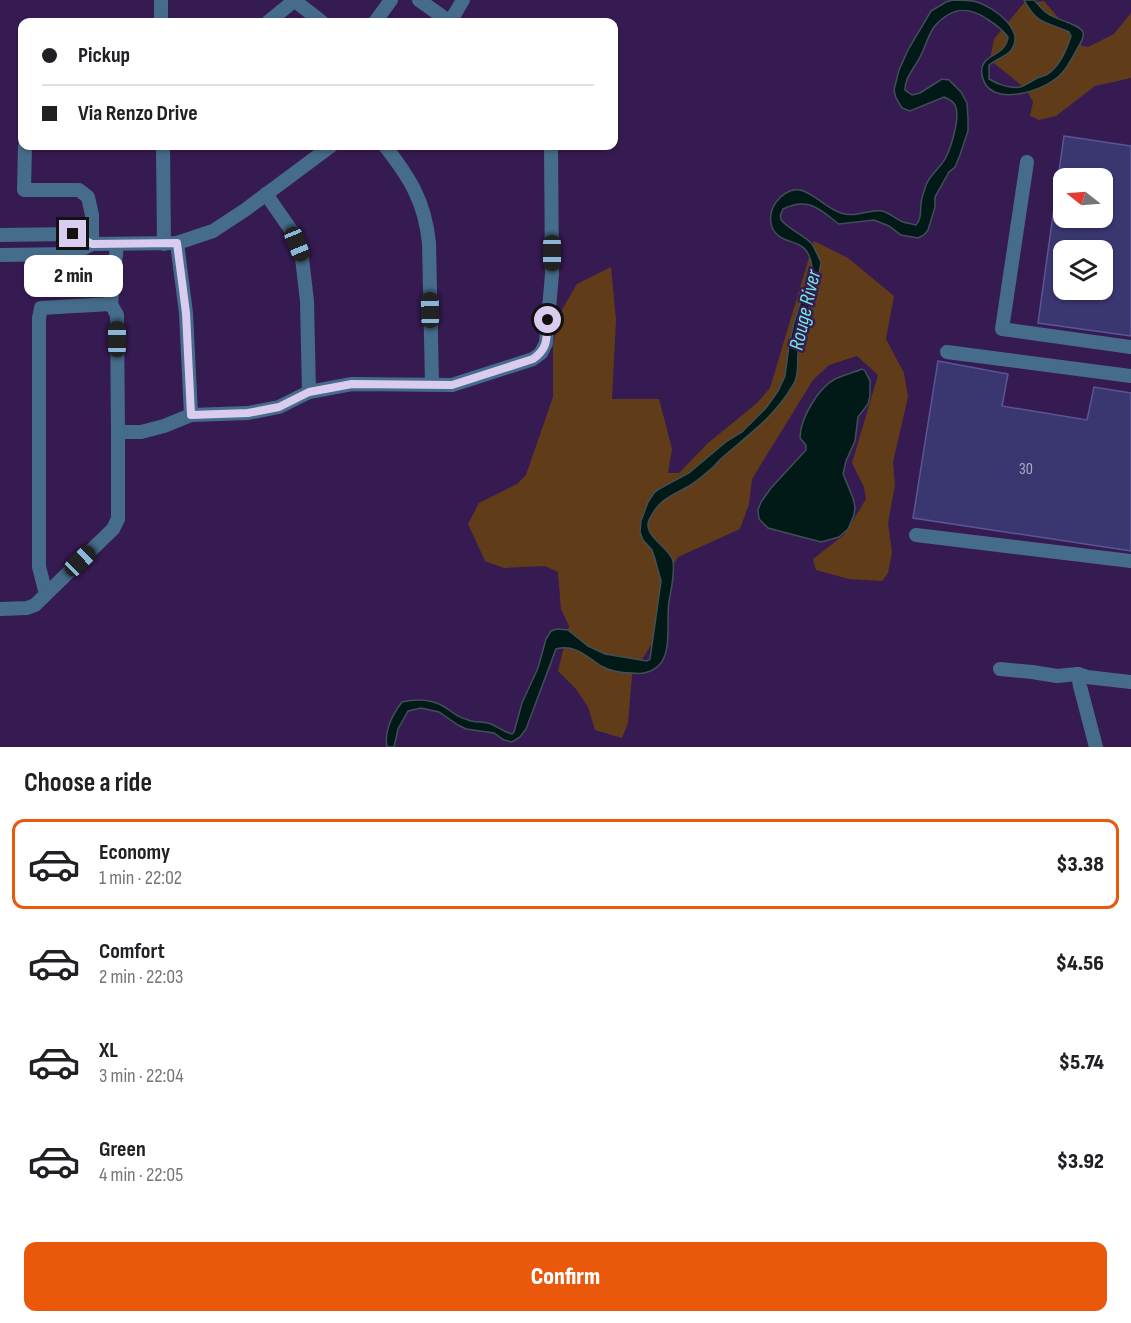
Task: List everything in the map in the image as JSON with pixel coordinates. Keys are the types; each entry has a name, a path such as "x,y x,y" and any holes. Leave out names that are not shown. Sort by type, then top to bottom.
{"street":[{"path":"161,0 161,18"},
{"path":"273,18 295,0 317,18"},
{"path":"378,18 391,0"},
{"path":"419,0 444,18"},
{"path":"452,18 463,0"},
{"path":"25,150 24,190 79,190 88,197 92,215 92,244"},
{"path":"163,150 170,244 186,313 191,415"},
{"path":"0,255 72,254 92,244 170,244 213,231 326,150"},
{"path":"388,150 404,170 417,194 427,222 432,384"},
{"path":"118,432 141,432 191,415 248,413 279,407 309,392 352,384 452,385 533,359 541,353 546,343 552,274 551,150"},
{"path":"1027,162 1002,329 1131,347"},
{"path":"266,194 291,230 302,258 307,301 309,392"},
{"path":"0,235 73,234 92,244"},
{"path":"0,609 27,608 35,605 113,529 118,519 117,315 111,304 117,244"},
{"path":"46,594 39,567 39,318 41,308 111,304"},
{"path":"947,352 1131,376"},
{"path":"916,535 1131,561"},
{"path":"1000,669 1057,676 1078,674 1131,682"},
{"path":"1078,674 1096,747"}],"shaded area":[{"path":"1044,1 1082,46 1088,47 1114,34 1131,13 1131,78 1095,86 1056,116 1039,120 1030,116 1033,102 1026,89 990,60 994,39 1024,3"},
{"path":"814,241 848,258 894,296 886,339 904,373 908,397 893,462 895,485 888,523 892,552 888,573 882,581 849,579 816,570 813,559 844,535 866,499 864,487 852,463 878,375 857,356 829,365 813,380 752,479 749,504 740,529 678,557 670,570 660,631 632,675 628,723 622,738 595,730 588,707 576,689 558,671 569,626 561,609 558,572 545,566 504,568 485,561 468,524 479,503 517,484 526,475 553,397 553,345 560,313 577,284 611,267 616,320 612,399 659,399 672,449 668,473 679,473 708,443 757,403 770,388"}],"water":[{"name":"Rouge River","path":"953,0 971,1 984,5 999,14 1011,27 1015,41 1012,49 989,65 989,79 1004,86 1020,87 1051,72 1062,57 1071,36 1069,32 1038,19 1024,0 1034,0 1051,15 1076,26 1083,32 1083,39 1064,70 1051,82 1029,92 1005,94 994,92 986,85 982,75 984,63 1003,49 1006,44 1008,37 1001,29 980,15 966,10 953,12 934,27 908,77 905,90 912,95 920,93 942,79 949,80 961,92 967,103 968,131 955,167 949,172 935,197 935,207 928,230 924,235 918,238 901,235 889,226 874,220 839,224 814,206 807,204 792,205 783,209 780,216 783,222 812,244 821,262 816,289 802,327 796,378 793,386 766,419 700,478 661,503 649,520 649,531 673,561 668,609 668,637 662,662 647,672 623,673 604,668 575,650 556,649 526,729 512,742 494,733 466,729 439,712 421,708 408,711 398,729 394,747 387,747 388,729 392,717 402,702 412,700 438,704 456,715 471,721 491,724 512,734 522,703 538,668 546,639 551,631 568,630 588,646 605,654 647,661 650,659 661,581 652,550 643,540 640,532 641,521 648,502 659,489 689,473 727,441 742,432 766,408 785,376 794,323 812,267 810,256 800,245 776,234 771,221 773,207 786,193 802,190 841,213 853,215 882,211 903,222 916,225 920,217 921,201 926,185 943,162 950,147 957,110 953,102 944,97 910,111 902,108 894,90 899,70 909,48 931,11"},
{"path":"862,369 870,381 870,396 868,404 858,417 855,441 843,474 855,507 848,529 839,537 821,542 768,528 759,519 758,510 771,488 806,450 806,445 800,438 803,422 811,405 829,383"}],"building":[{"path":"1064,136 1131,146 1131,336 1038,323 1053,215 1053,228 1113,228 1113,168 1059,168"},
{"path":"938,361 1008,374 1002,406 1087,420 1094,387 1131,393 1131,551 913,518"}],"route":[{"path":"73,234 92,244 177,243 186,313 191,415 248,413 279,407 309,392 352,384 452,385 533,359 541,353 546,343 548,320"}]}
